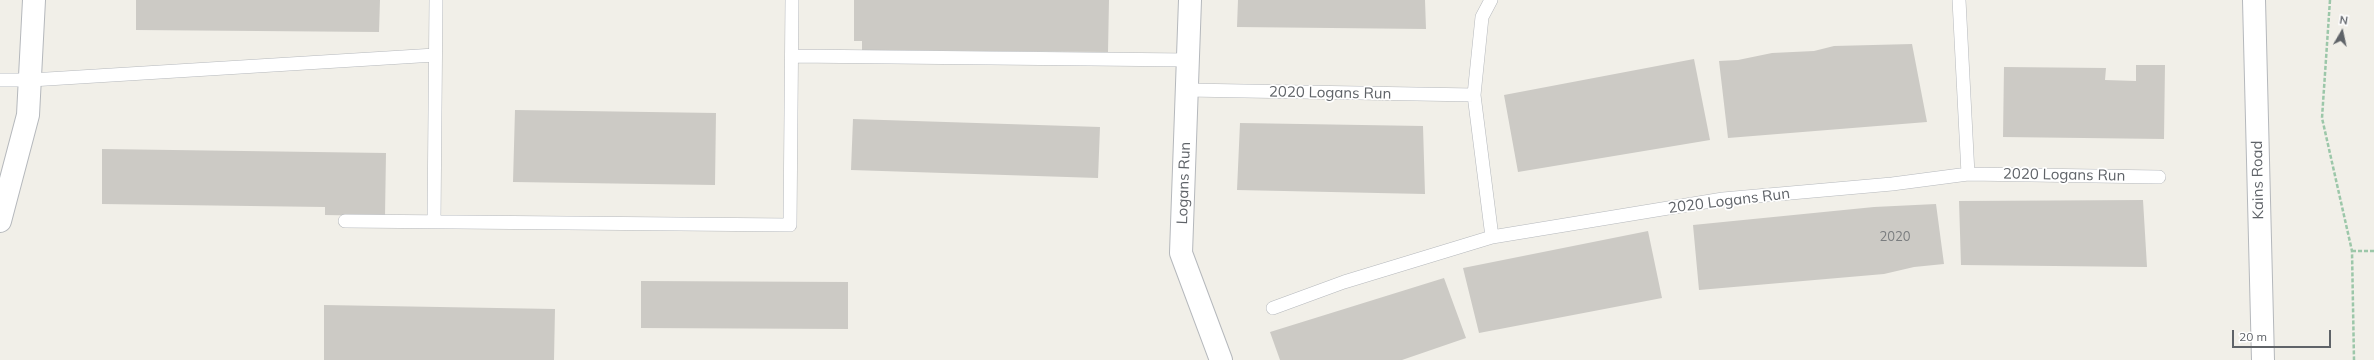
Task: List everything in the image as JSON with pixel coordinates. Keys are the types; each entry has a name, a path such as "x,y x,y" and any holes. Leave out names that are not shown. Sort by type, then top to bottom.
{"street":[{"path":"0,221 28,114 31,80 34,0"},
{"name":"Logans Run","path":"1190,0 1181,253 1221,360"},
{"name":"Kains Road","path":"2254,0 2263,360"}],"lane":[{"path":"434,222 436,0"},
{"path":"345,221 790,225 792,0"},
{"path":"1491,0 1482,17 1474,95 1492,237"},
{"path":"1959,0 1968,174"},
{"path":"0,80 31,80 436,55"},
{"path":"792,56 1189,60"},
{"name":"2020 Logans Run","path":"1187,90 1474,95"},
{"name":"2020 Logans Run","path":"1273,308 1344,282 1492,237 1723,199 1892,184 1968,174 2159,177"}],"path":[{"path":"2330,0 2322,118 2352,251 2354,360"},
{"path":"2352,251 2374,251"}],"building":[{"path":"136,0 380,0 379,32 136,30"},
{"path":"854,0 1109,0 1108,52 862,50 862,41 854,41"},
{"path":"1238,0 1425,0 1426,29 1237,27"},
{"path":"1912,44 1927,122 1728,138 1719,61 1738,60 1772,53 1814,51 1834,46"},
{"path":"1694,59 1710,140 1518,172 1504,95"},
{"path":"2136,65 2165,65 2164,139 2003,137 2004,67 2106,68 2105,80 2136,81"},
{"path":"515,110 716,113 715,185 513,182"},
{"path":"853,119 1100,127 1098,178 851,170"},
{"path":"1240,123 1423,126 1425,194 1237,190"},
{"path":"102,149 386,153 385,216 325,215 325,207 102,204"},
{"path":"2143,200 2147,267 1961,265 1959,201"},
{"path":"1936,204 1944,264 1914,267 1884,274 1699,290 1693,225 1874,207"},
{"path":"1648,231 1662,298 1479,333 1463,268"},
{"path":"1444,278 1466,338 1402,360 1280,360 1270,332"},
{"path":"641,281 848,282 848,329 641,328"},
{"path":"324,305 555,309 554,360 324,360"}]}
